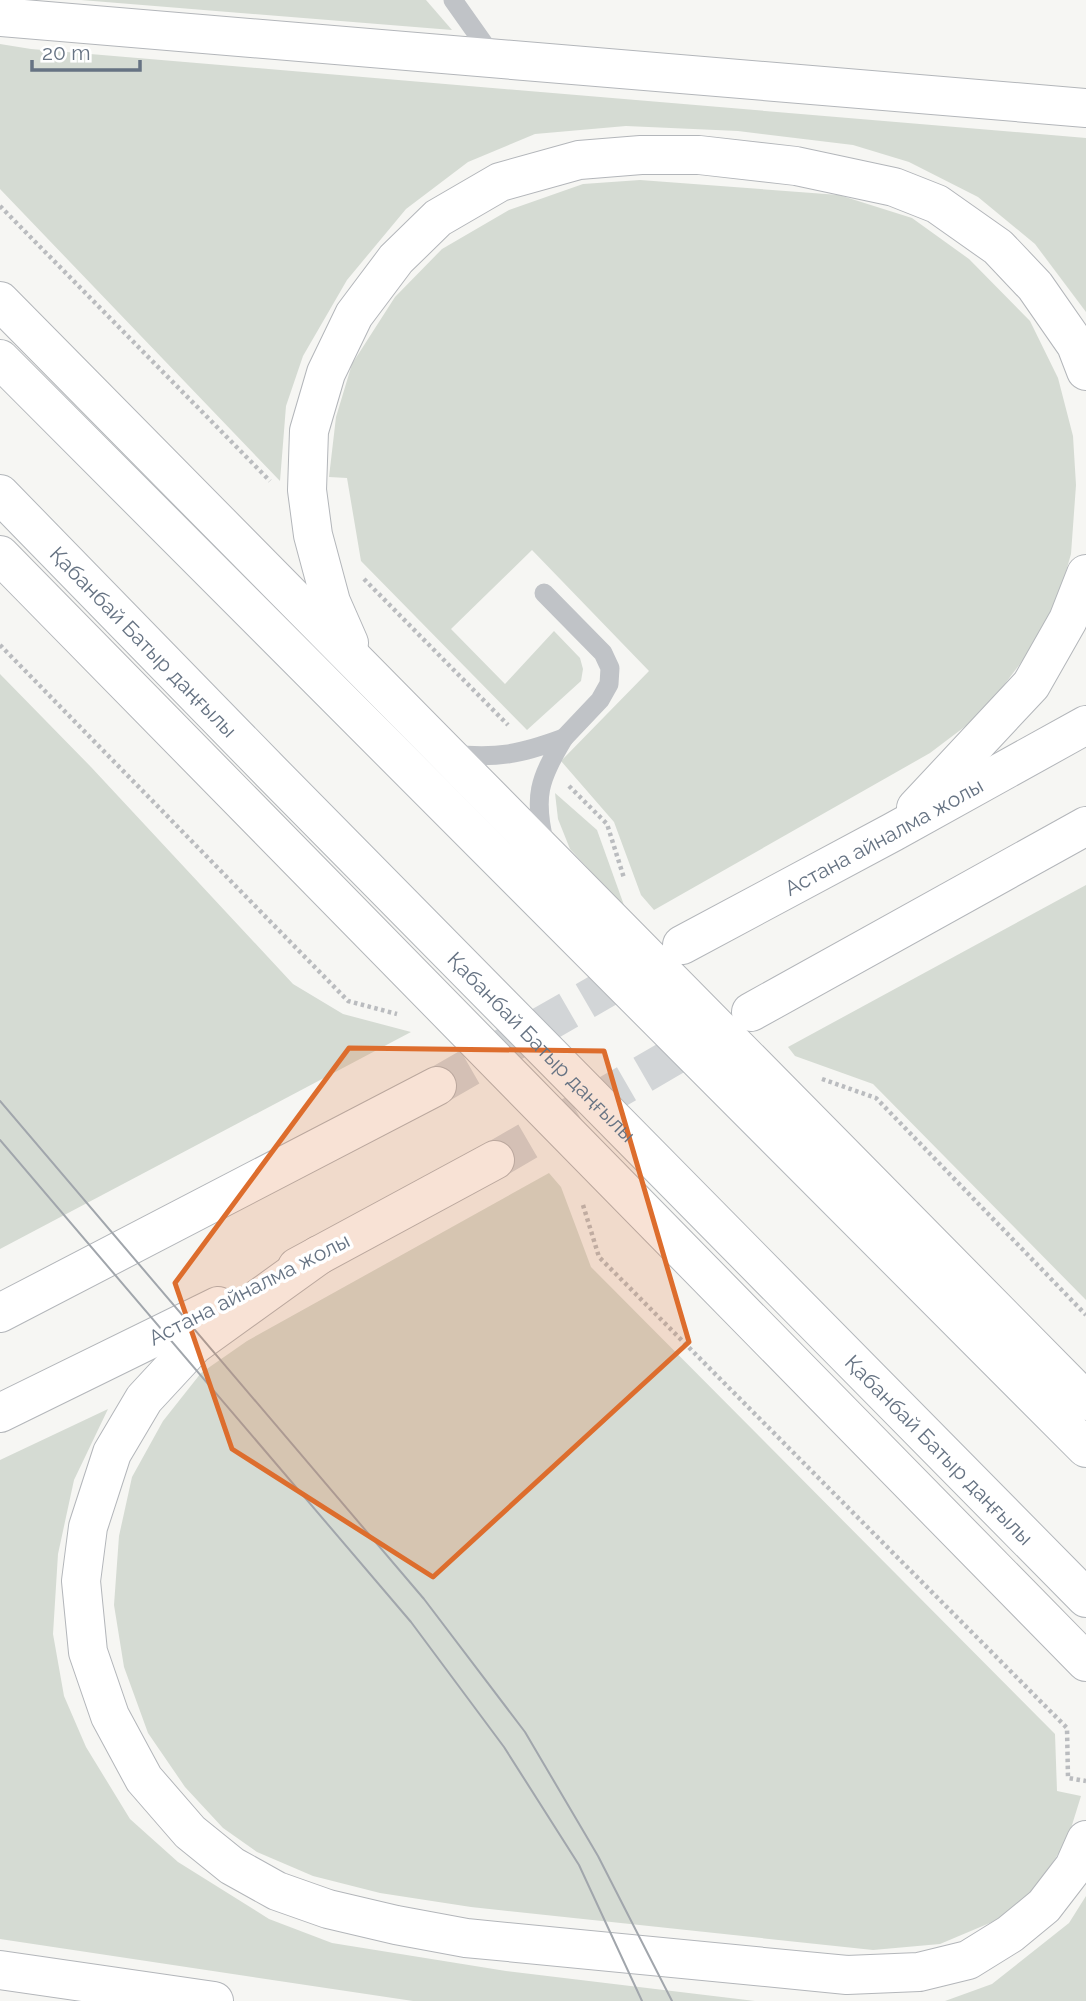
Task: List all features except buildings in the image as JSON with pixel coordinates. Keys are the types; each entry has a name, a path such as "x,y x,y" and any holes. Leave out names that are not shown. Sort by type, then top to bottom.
{"main road":[{"path":"0,17 1086,108"},
{"path":"356,661 331,602 313,535 307,490 309,431 326,373 354,315 396,259 439,218 500,182 579,160 641,155 699,155 796,166 894,187 937,204 998,247 1035,286 1076,345 1086,371"},
{"path":"0,301 1086,1401"},
{"path":"0,359 1086,1448"},
{"name":"Қабанбай Батыр даңғылы","path":"0,494 1086,1598"},
{"path":"0,555 1077,1653 1086,1678"},
{"path":"893,832 1031,685 1068,620 1086,575"},
{"name":"Астана айналма жолы","path":"682,945 1086,725"},
{"path":"751,1012 1048,847 1086,829"},
{"path":"0,1313 437,1086"},
{"name":"Астана айналма жолы","path":"0,1413 285,1274 495,1160"},
{"path":"0,1295 115,1253"},
{"path":"319,1255 194,1345 144,1399 112,1453 88,1527 81,1581 88,1652 110,1716 144,1779 190,1832 232,1866 277,1891 328,1909 466,1938 847,1975 919,1972 968,1960 1010,1934 1044,1906 1074,1867 1086,1840"},
{"path":"0,1970 214,2001"}],"lane":[{"path":"453,0 495,59"},
{"path":"544,593 603,653 610,668 609,684 600,701 564,738 548,765 539,789 539,819 548,856"},
{"path":"447,753 478,757 507,755 533,750 564,738"}],"path":[{"path":"0,645 348,1001 402,1016"},
{"path":"579,1194 599,1257 1066,1728 1068,1779 1086,1780"}],"highlighted area":[{"path":"349,1048 604,1051 689,1342 433,1577 232,1449 175,1283"}],"shaded area":[{"path":"81,0 426,0 452,30"},
{"path":"0,44 31,49 1086,138 1086,312 1035,244 978,197 909,162 853,145 738,131 626,126 535,134 468,162 406,209 347,280 303,356 286,406 280,481 0,189"},
{"path":"640,180 839,195 912,218 969,259 1030,321 1058,378 1073,436 1076,485 1071,554 1059,596 1035,644 998,693 967,725 930,753 654,910 641,895 614,822 561,761 649,671 532,550 451,629 505,684 554,631 580,658 583,669 581,681 527,730 361,561 347,478 329,477 336,417 352,364 395,297 442,249 509,210 583,184"},
{"path":"0,674 91,767 293,984 343,1014 411,1032 0,1249"},
{"path":"555,793 597,830 625,908 570,849 558,819"},
{"path":"1086,885 1086,1300 873,1084 795,1056 788,1047"},
{"path":"549,1173 561,1187 591,1267 1055,1734 1057,1791 1081,1796 1068,1838 1040,1883 1004,1917 940,1944 873,1950 471,1907 380,1893 313,1876 257,1852 223,1828 185,1787 148,1733 124,1667 114,1605 119,1536 132,1477 163,1421 201,1373 247,1341"},
{"path":"108,1409 74,1480 58,1554 53,1634 64,1696 86,1747 130,1819 178,1862 269,1919 332,1943 506,1971 755,2001 413,2001 0,1939 0,1460"},
{"path":"1086,1896 1086,2001 945,2001 992,1984 1069,1923"}],"tunnel":[{"path":"437,1086 647,965"},
{"path":"495,1160 714,1033"}],"tram line":[{"path":"0,1101 424,1599 525,1732 598,1856 672,2001"},
{"path":"0,1140 411,1622 504,1747 579,1865 642,2001"}]}
